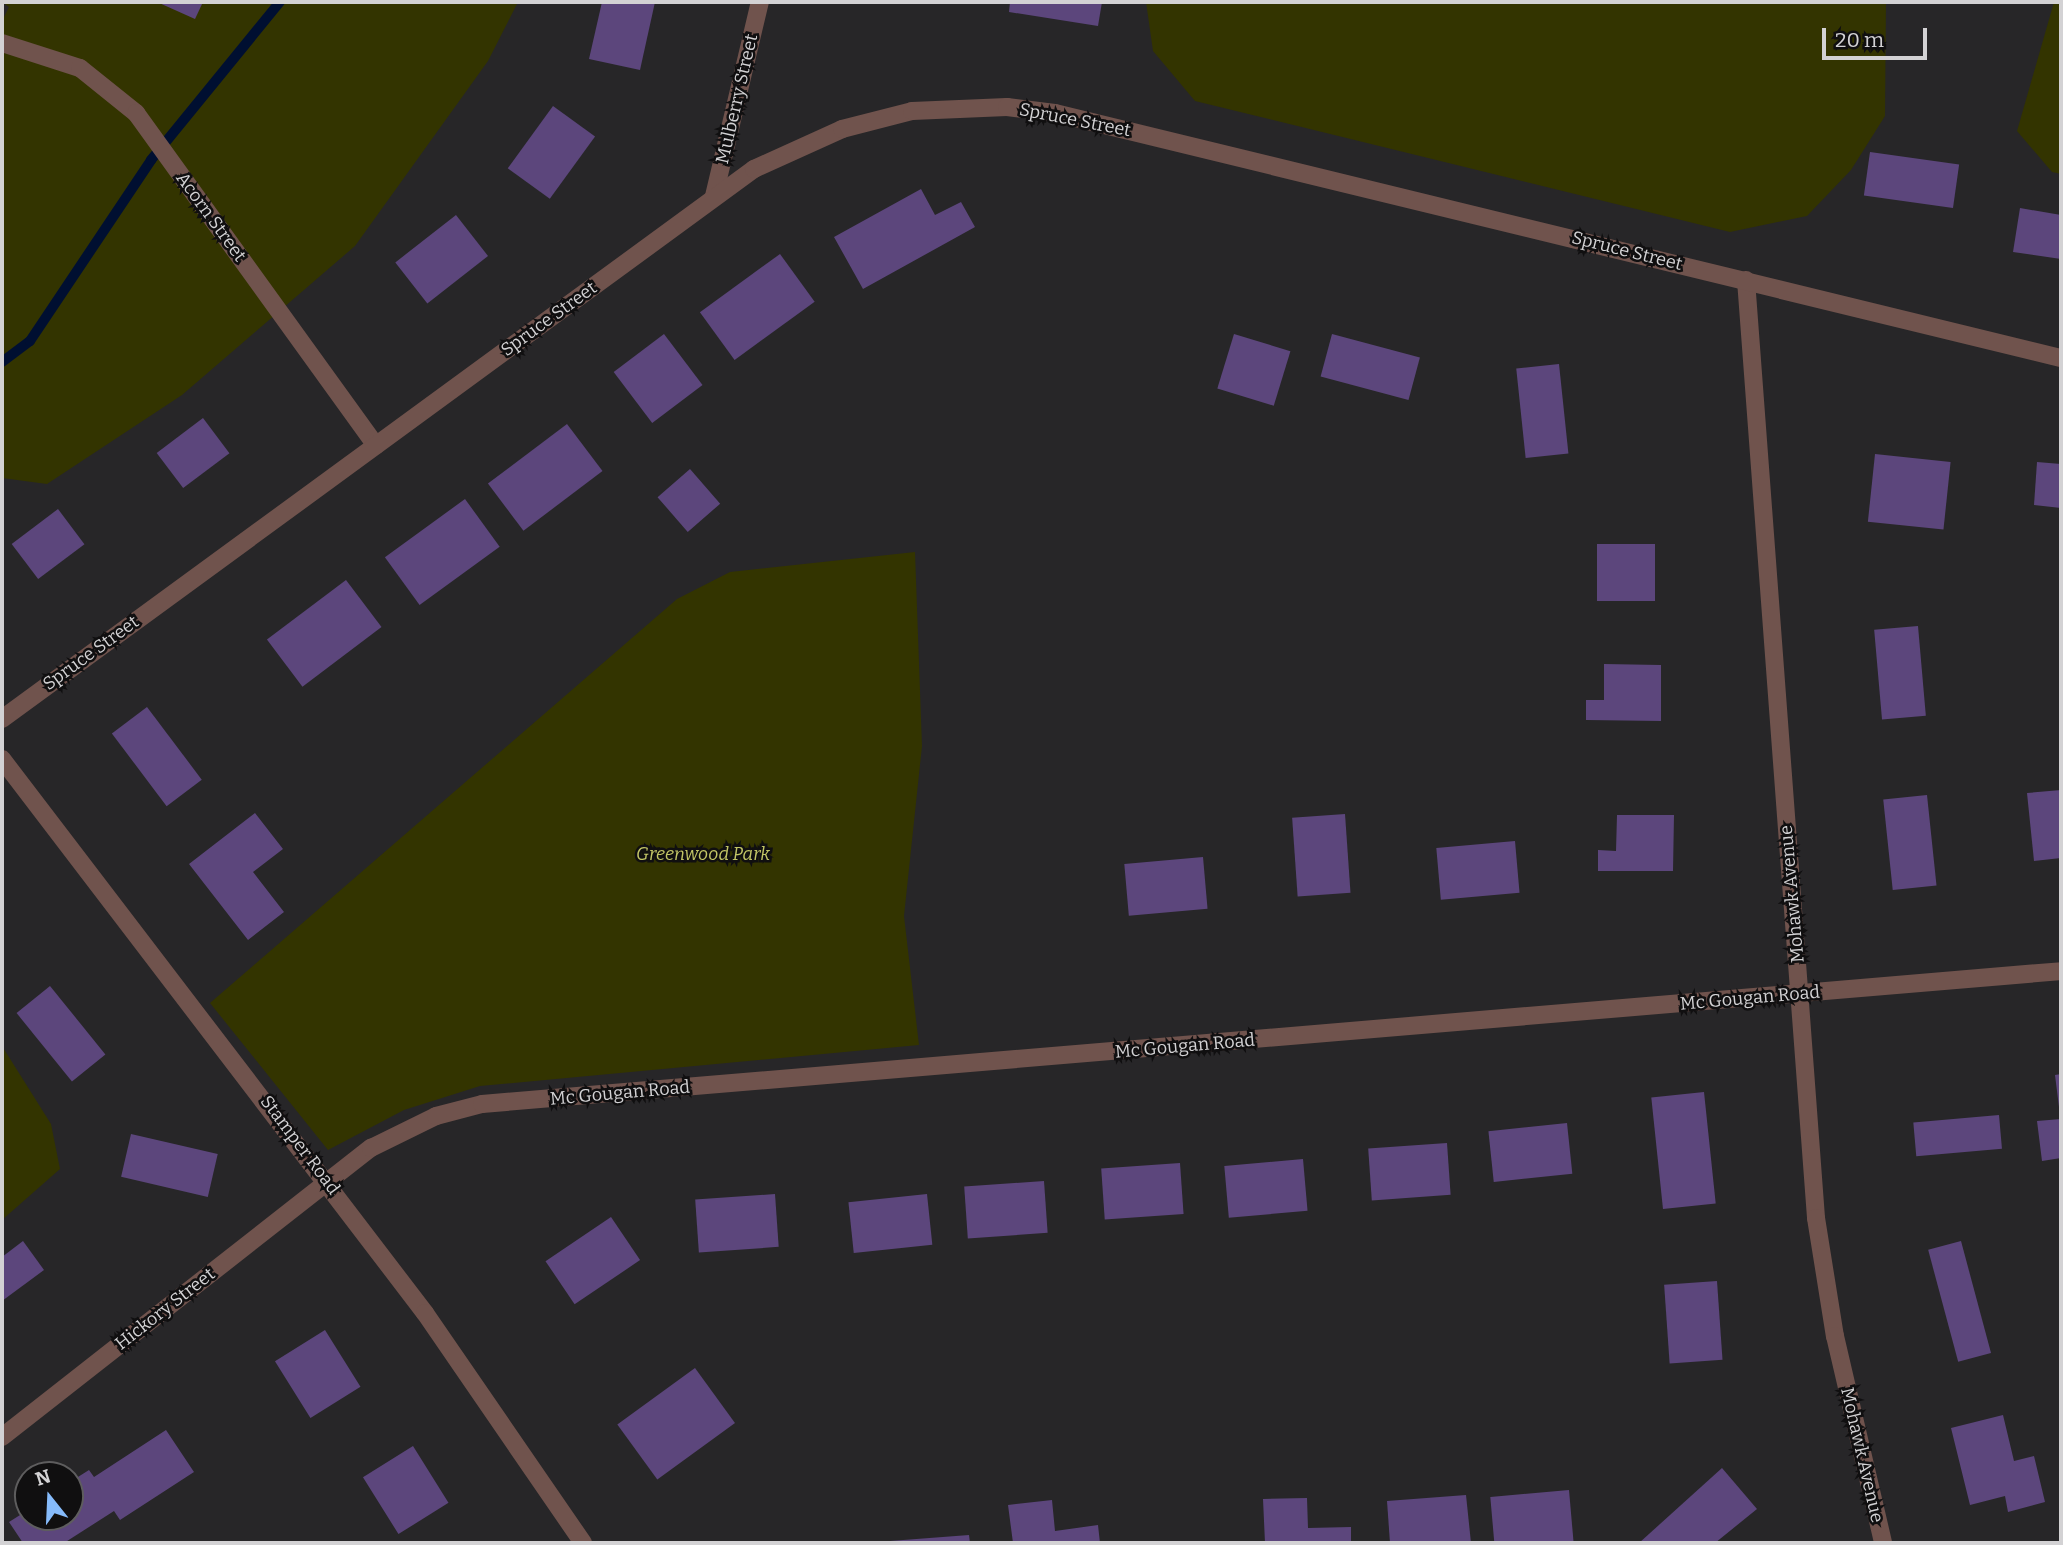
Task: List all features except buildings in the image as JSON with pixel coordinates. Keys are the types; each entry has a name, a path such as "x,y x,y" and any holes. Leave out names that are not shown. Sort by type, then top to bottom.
{"street":[{"name":"Mulberry Street","path":"714,196 760,2"},
{"name":"Acorn Street","path":"2,43 79,68 136,113 376,446"},
{"name":"Spruce Street","path":"2,719 754,169 842,129 912,111 1007,107 1069,116 2061,358"},
{"name":"Mohawk Avenue","path":"1746,280 1816,1218 1835,1336 1883,1543"},
{"name":"Stamper Road","path":"2,759 328,1181 583,1543"},
{"name":"Mc Gougan Road","path":"328,1181 392,1136 482,1104 2061,971"},
{"name":"Hickory Street","path":"2,1437 328,1181"}],"green space":[{"path":"2,2 518,2 488,61 355,246 182,395 47,484 2,478 2,21 9,7"},
{"path":"1146,2 1886,2 1885,116 1851,170 1807,216 1730,232 1195,101 1153,51"},
{"path":"2054,2 2061,2 2061,174 2052,172 2017,131"},
{"name":"Greenwood Park","path":"915,552 922,746 904,916 919,1045 480,1086 404,1110 328,1150 210,1003 677,599 730,572"},
{"path":"2,1046 51,1124 60,1169 2,1220"}],"waterway":[{"path":"2,362 30,341 151,160 280,2"}]}
